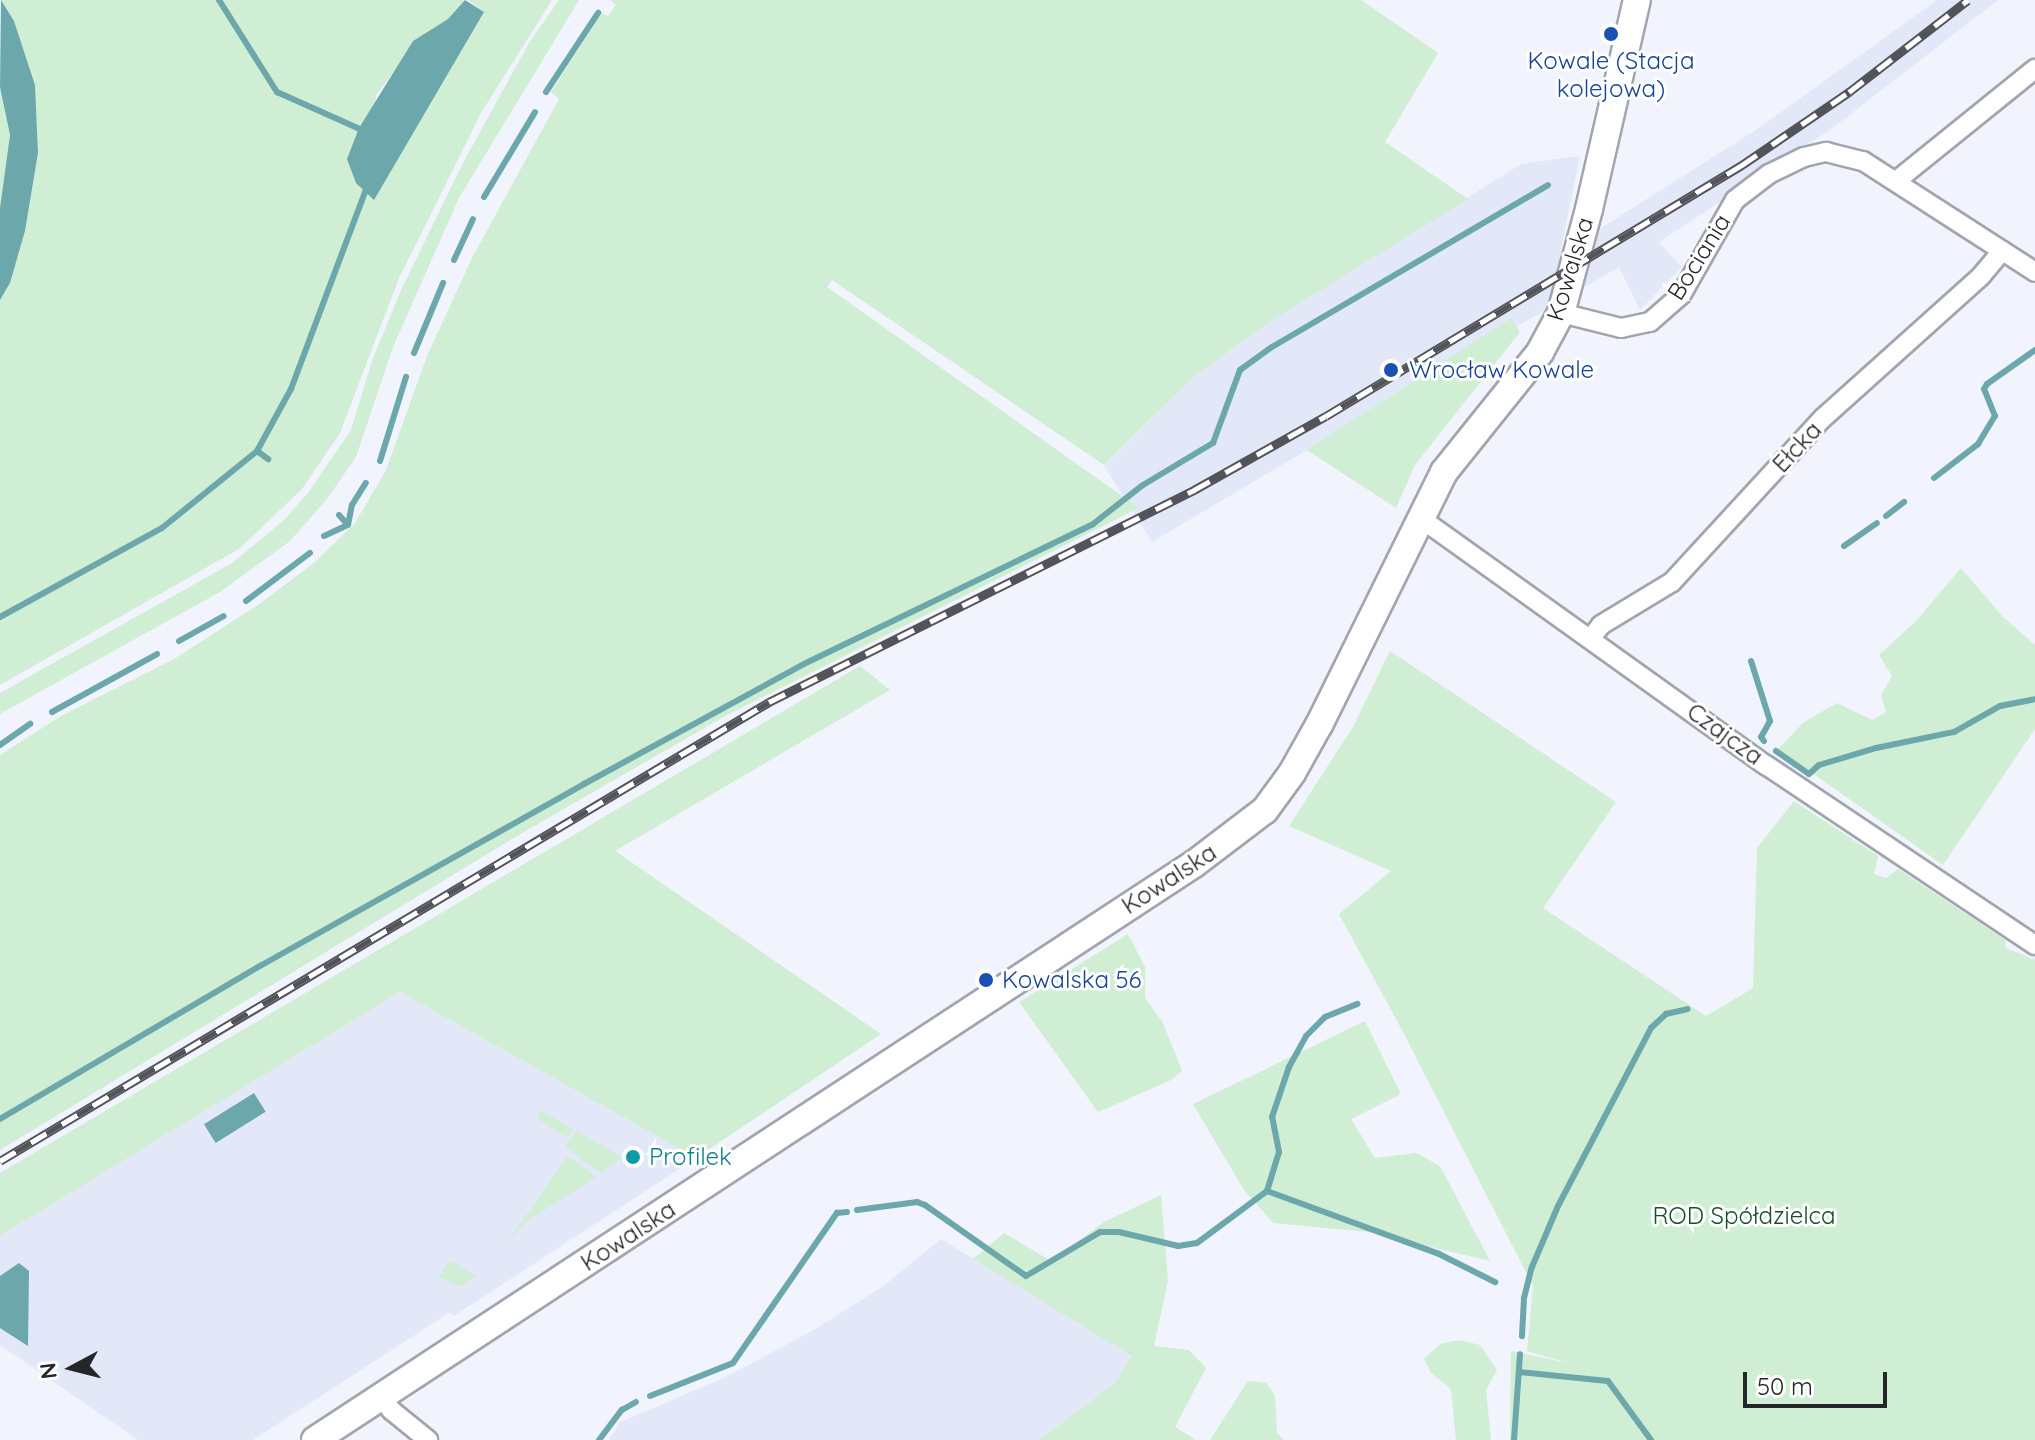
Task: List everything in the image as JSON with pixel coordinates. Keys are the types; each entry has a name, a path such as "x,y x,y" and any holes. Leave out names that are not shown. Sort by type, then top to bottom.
{"street":[{"name":"Kowalska","path":"315,1440 1194,864 1253,822 1276,797 1320,723 1419,517 1447,466 1540,352 1561,313 1589,209 1637,0"},
{"path":"1896,181 2035,69"},
{"name":"Bociania","path":"1561,313 1621,328 1650,322 1681,295 1735,200 1769,174 1804,157 1826,152 1851,156 1896,181 2035,272"},
{"name":"Ełcka","path":"1591,638 1601,625 1672,582 1823,418 1981,276 2002,251"},
{"name":"Czajcza","path":"1419,517 1766,765 2035,945"},
{"path":"382,1397 391,1410 428,1440"}],"shaded area":[{"path":"1937,0 1998,0 1834,127 1659,242 1682,267 1640,310 1619,267 1516,327 1510,319 1307,450 1152,542 1104,466 1192,378 1271,321 1521,164 1580,156 1560,254 1759,128"},
{"path":"400,992 696,1158 454,1316 449,1313 253,1440 138,1440 0,1345 0,1236"},
{"path":"941,1239 1133,1356 1116,1382 1039,1440 609,1440 620,1422 724,1378 812,1331 882,1287"}],"green space":[{"path":"1,0 465,0 448,19 413,41 403,60 376,95 374,199 484,12 468,0 552,0 481,113 399,278 340,433 302,489 239,549 0,685 0,300 10,283 25,231 38,153 35,85 14,21"},
{"path":"559,0 579,0 459,198 393,347 356,457 327,499 290,541 220,592 0,714 0,693 232,563 283,521 308,493 351,430 372,361 401,290 464,161 529,43"},
{"path":"611,0 1361,0 1438,53 1385,142 1468,199 1271,321 1192,378 1104,465 832,280 827,287 1139,508 727,715 522,833 0,1150 0,755 61,716 174,659 258,605 315,562 355,523 386,470 427,356 472,258 559,99 551,92 602,13 608,16 616,5"},
{"path":"0,87 10,135 0,208"},
{"path":"1511,318 1520,332 1415,465 1396,508 1307,450"},
{"path":"1961,568 2003,617 2035,645 2035,729 1943,865 1778,749 1804,722 1837,703 1872,720 1886,712 1881,695 1892,676 1879,655 1916,621"},
{"name":"ROD Spółdzielca","path":"1390,651 1616,802 1543,908 1706,1016 1753,988 1757,848 1794,801 1878,856 1874,874 1886,878 1898,869 2005,940 2006,948 2035,960 2035,1440 1510,1440 1511,1351 1569,1363 1527,1351 1533,1286 1339,914 1391,871 1289,826 1353,727"},
{"path":"860,666 890,690 615,851 881,1034 696,1158 400,992 0,1236 0,1173"},
{"path":"1128,934 1145,967 1145,998 1163,1023 1182,1071 1171,1080 1098,1112 1019,1002"},
{"path":"1365,1021 1401,1094 1351,1119 1375,1158 1416,1153 1440,1166 1490,1261 1369,1232 1273,1223 1244,1190 1193,1104"},
{"path":"541,1111 573,1129 567,1138 537,1118"},
{"path":"576,1131 623,1157 601,1173 565,1147"},
{"path":"568,1156 596,1177 526,1222 507,1242"},
{"path":"1161,1195 1168,1281 1154,1346 1189,1350 1206,1368 1175,1427 1196,1440 1039,1440 1116,1382 1132,1356 973,1259 1004,1233 1051,1261 1104,1222"},
{"path":"450,1260 477,1277 460,1286 438,1277"},
{"path":"1459,1340 1480,1345 1497,1370 1486,1390 1491,1440 1456,1440 1451,1389 1431,1373 1424,1359 1440,1344"},
{"path":"1248,1381 1266,1383 1275,1395 1277,1433 1284,1440 1210,1440"}],"water":[{"path":"1,0 14,21 35,85 38,153 25,231 10,283 0,300 0,208 10,135 0,87"},
{"path":"465,0 484,12 374,200 356,183 347,159 359,128 413,41 448,19"},
{"path":"254,1093 266,1112 216,1143 204,1124"},
{"path":"19,1263 29,1271 28,1346 0,1328 0,1276"}],"waterway":[{"path":"219,0 277,92 364,131"},
{"path":"546,92 598,13"},
{"path":"484,197 535,112"},
{"path":"0,1119 260,966 808,662 1093,524 1143,485 1213,443 1240,370 1272,347 1548,185"},
{"path":"0,617 162,528 257,451 291,389 366,189"},
{"path":"454,260 473,219"},
{"path":"414,353 443,283"},
{"path":"1934,478 1978,444 1995,416 1984,389 1987,384 2035,350"},
{"path":"380,461 406,377"},
{"path":"257,451 268,459"},
{"path":"348,525 352,505 366,483"},
{"path":"1886,516 1904,502"},
{"path":"339,515 348,525"},
{"path":"1844,546 1877,523"},
{"path":"324,536 348,525"},
{"path":"246,601 310,553"},
{"path":"179,641 224,616"},
{"path":"52,712 157,654"},
{"path":"1751,661 1770,721 1761,737 1764,741"},
{"path":"1776,751 1809,774 1819,765 1876,748 1954,732 2000,706 2035,699"},
{"path":"0,745 30,724"},
{"path":"1267,1191 1279,1152 1272,1117 1289,1067 1306,1036 1325,1017 1358,1004"},
{"path":"1522,1336 1524,1298 1532,1267 1558,1206 1651,1028 1666,1014 1687,1009"},
{"path":"857,1210 917,1202 925,1205 1026,1276 1100,1232 1119,1232 1178,1246 1197,1243 1267,1191 1439,1254 1495,1282"},
{"path":"650,1396 733,1363 837,1213 847,1212"},
{"path":"1514,1440 1520,1354"},
{"path":"1519,1372 1608,1381 1651,1440"},
{"path":"599,1440 622,1410 636,1402"}],"railway":[{"path":"0,1161 769,702 1194,490 1326,416 1742,165 1849,92 1968,0"}],"place":[{"name":"Kowale (Stacja kolejowa)","path":"1611,34"},
{"name":"Wrocław Kowale","path":"1391,370"},
{"name":"Kowalska 56","path":"986,980"},
{"name":"Profilek","path":"633,1157"}]}
